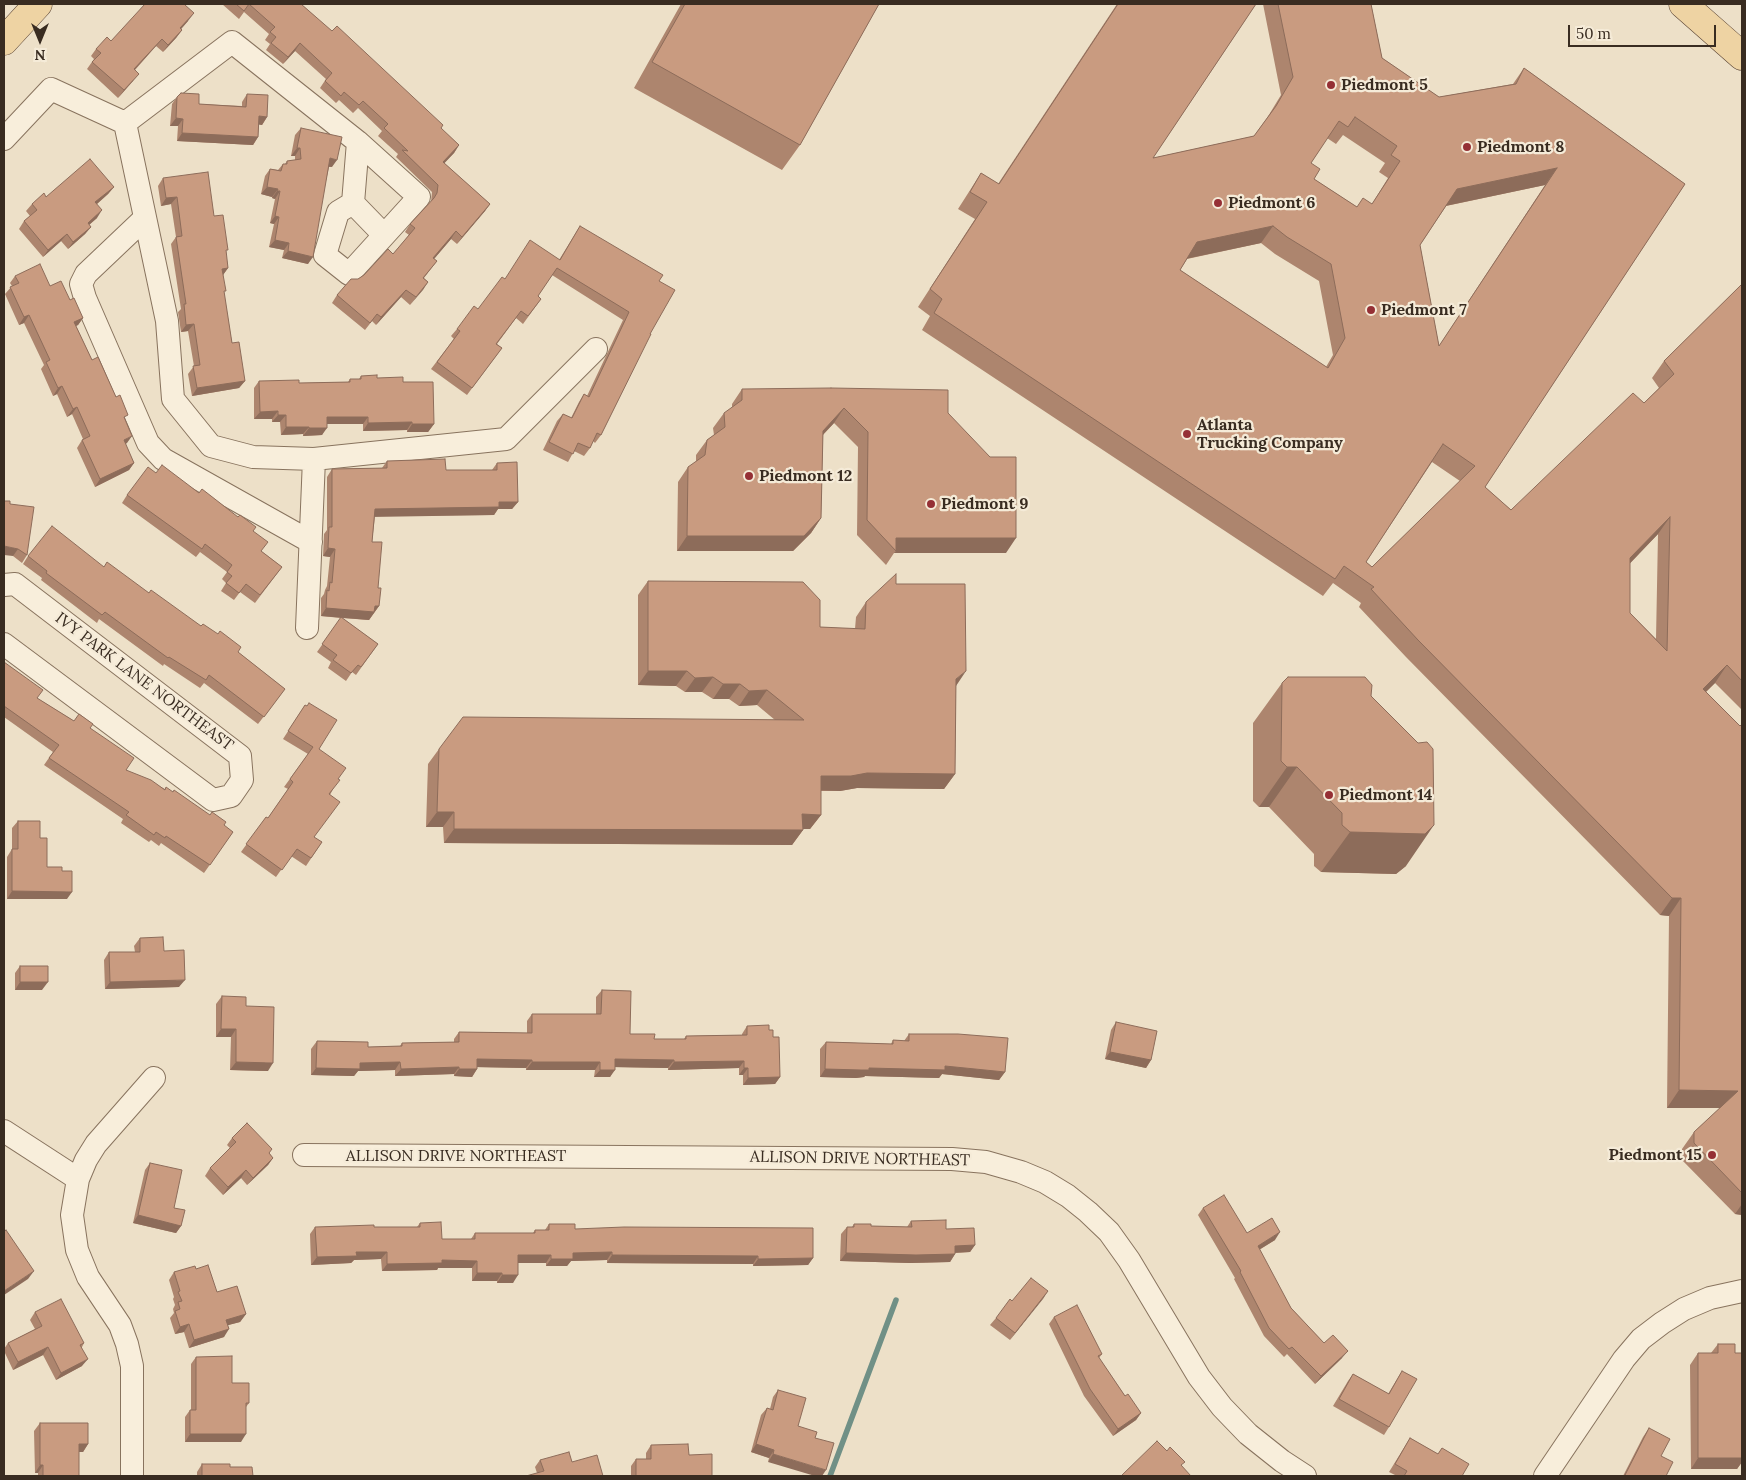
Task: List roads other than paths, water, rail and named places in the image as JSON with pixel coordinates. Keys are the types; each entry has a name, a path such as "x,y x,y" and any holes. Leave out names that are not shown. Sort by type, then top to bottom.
{"main road":[{"path":"4,42 38,4"},
{"path":"1683,4 1742,56"}],"street":[{"path":"125,123 232,42 358,142 419,197 349,274 325,255 338,212 353,202"},
{"path":"4,139 51,89 125,123"},
{"path":"125,123 168,321 173,399 211,446 253,457 314,459 506,439 596,349"},
{"path":"358,142 353,202 384,235"},
{"path":"145,218 86,274 82,284 85,298 148,443 163,459 311,542"},
{"path":"191,475 207,440"},
{"path":"307,628 314,459"},
{"name":"IVY PARK LANE NORTHEAST","path":"4,585 15,584 240,756 242,780 230,796 213,800 4,644"},
{"path":"132,1476 132,1366 127,1344 120,1325 88,1277 77,1250 72,1216 78,1179 86,1160 96,1144 154,1078"},
{"path":"4,1130 78,1179"},
{"name":"ALLISON DRIVE NORTHEAST","path":"304,1155 952,1158 986,1162 1021,1172 1045,1182 1068,1196 1110,1232 1129,1260 1199,1377 1222,1407 1248,1434 1305,1476"},
{"path":"1544,1476 1624,1359 1642,1340 1662,1323 1684,1309 1710,1298 1742,1291"}],"waterway":[{"path":"830,1476 896,1300"}],"place":[{"name":"Piedmont 5","path":"1331,85"},
{"name":"Piedmont 8","path":"1467,147"},
{"name":"Piedmont 6","path":"1218,203"},
{"name":"Piedmont 7","path":"1371,310"},
{"name":"Atlanta Trucking Company","path":"1187,434"},
{"name":"Piedmont 12","path":"749,476"},
{"name":"Piedmont 9","path":"931,504"},
{"name":"Piedmont 14","path":"1329,795"},
{"name":"Piedmont 15","path":"1712,1155"}]}
